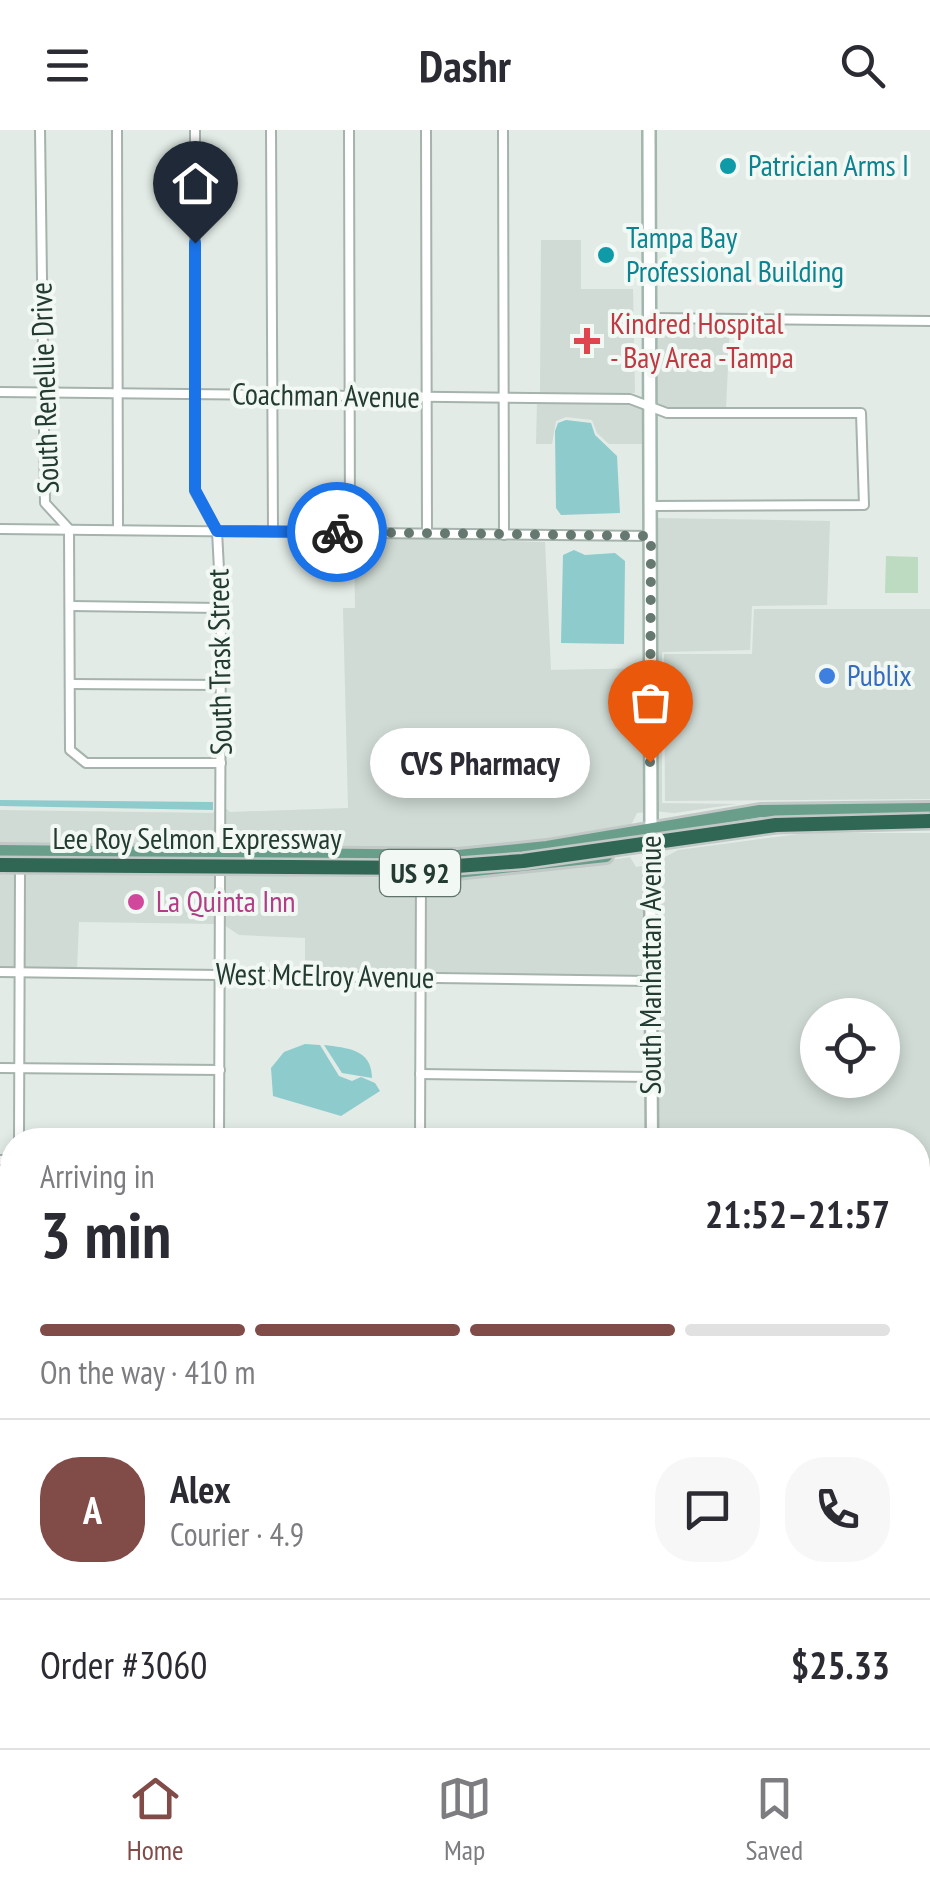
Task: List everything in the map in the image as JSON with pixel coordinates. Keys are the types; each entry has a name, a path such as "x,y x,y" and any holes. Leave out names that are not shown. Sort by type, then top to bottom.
{"highway":[{"name":"Lee Roy Selmon Expressway","path":"0,861 462,859 776,819 930,818"}],"main road":[{"name":"South Manhattan Avenue","path":"649,130 650,848"},
{"name":"US 92","path":"0,861 19,852 458,856 760,811 838,808 930,818"},
{"path":"650,848 657,838 674,830 760,815 838,808"},
{"name":"US 92","path":"0,861 20,868 468,872 562,864 764,829 930,818"},
{"path":"468,872 627,846 651,830"},
{"path":"20,868 36,856 113,853"},
{"path":"120,870 135,865 212,864 220,854"},
{"path":"220,871 224,862 234,858 301,855"},
{"path":"344,872 371,866 444,866 458,856"}],"street":[{"name":"South Renellie Drive","path":"40,130 45,503 69,530 70,750 86,763 221,762"},
{"path":"117,130 118,530"},
{"name":"South Trask Street","path":"195,130 195,490 217,531 221,608 219,1128"},
{"path":"272,130 272,532"},
{"path":"348,130 350,532"},
{"path":"426,130 427,534"},
{"path":"503,130 504,534"},
{"path":"650,318 930,320"},
{"name":"Coachman Avenue","path":"0,392 630,399 667,414 861,413 864,505 651,506"},
{"path":"0,528 651,536"},
{"path":"71,606 221,608"},
{"path":"71,684 221,685"},
{"name":"South Manhattan Avenue","path":"650,848 652,1128"},
{"path":"19,1128 20,868"},
{"path":"420,1128 421,873"},
{"name":"West McElroy Avenue","path":"0,972 650,981"},
{"path":"0,1068 220,1070"},
{"path":"420,1074 652,1077"}],"shaded area":[{"name":"Kindred Hospital - Bay Area -Tampa","path":"541,240 581,240 581,289 633,289 635,393 540,393"},
{"path":"654,322 730,323 726,409 667,409 654,404"},
{"path":"537,402 629,403 647,410 647,444 609,444 597,433 592,420 566,417 556,421 552,444 536,444"},
{"path":"657,518 830,521 827,605 752,606 750,650 662,652 662,803 737,804 674,813 654,811"},
{"path":"354,537 545,542 551,670 647,668 647,812 637,813 630,827 514,846 438,851 224,850 224,807 230,812 348,808 343,608 355,608"},
{"path":"754,609 930,609 930,799 665,801 664,654 752,654"},
{"path":"217,806 217,850 0,848 0,810 213,813"},
{"path":"806,833 930,833 930,1128 656,1128 654,863 678,850"},
{"path":"630,857 636,867 647,865 647,977 424,973 425,878 511,875"},
{"path":"0,871 16,872 16,968 0,968"},
{"path":"23,872 217,875 217,924 79,922 77,969 23,968"},
{"path":"224,875 418,878 417,973 305,972 305,938 239,935 224,925"}],"green space":[{"path":"886,556 918,557 918,593 885,593"}],"water":[{"path":"558,423 591,423 595,435 617,456 620,513 561,515 556,508 555,431"},
{"path":"574,550 585,555 615,553 625,561 624,644 561,643 563,555"},
{"path":"0,800 213,802 213,810 0,806"},
{"path":"305,1044 320,1045 339,1076 352,1081 361,1077 375,1083 380,1091 341,1116 273,1096 271,1068 284,1052"},
{"path":"324,1045 363,1056 372,1078 342,1073"}],"way so far":[{"path":"337,532 651,536 650,762"}],"place":[{"name":"Patrician Arms I","path":"728,166"},
{"name":"Tampa Bay Professional Building","path":"606,255"},
{"name":"Kindred Hospital - Bay Area -Tampa","path":"587,341"},
{"name":"Publix","path":"827,676"},
{"name":"CVS Pharmacy","path":"650,762"},
{"name":"La Quinta Inn","path":"136,902"}],"route":[{"path":"195,243 195,490 217,531 337,532"}]}
